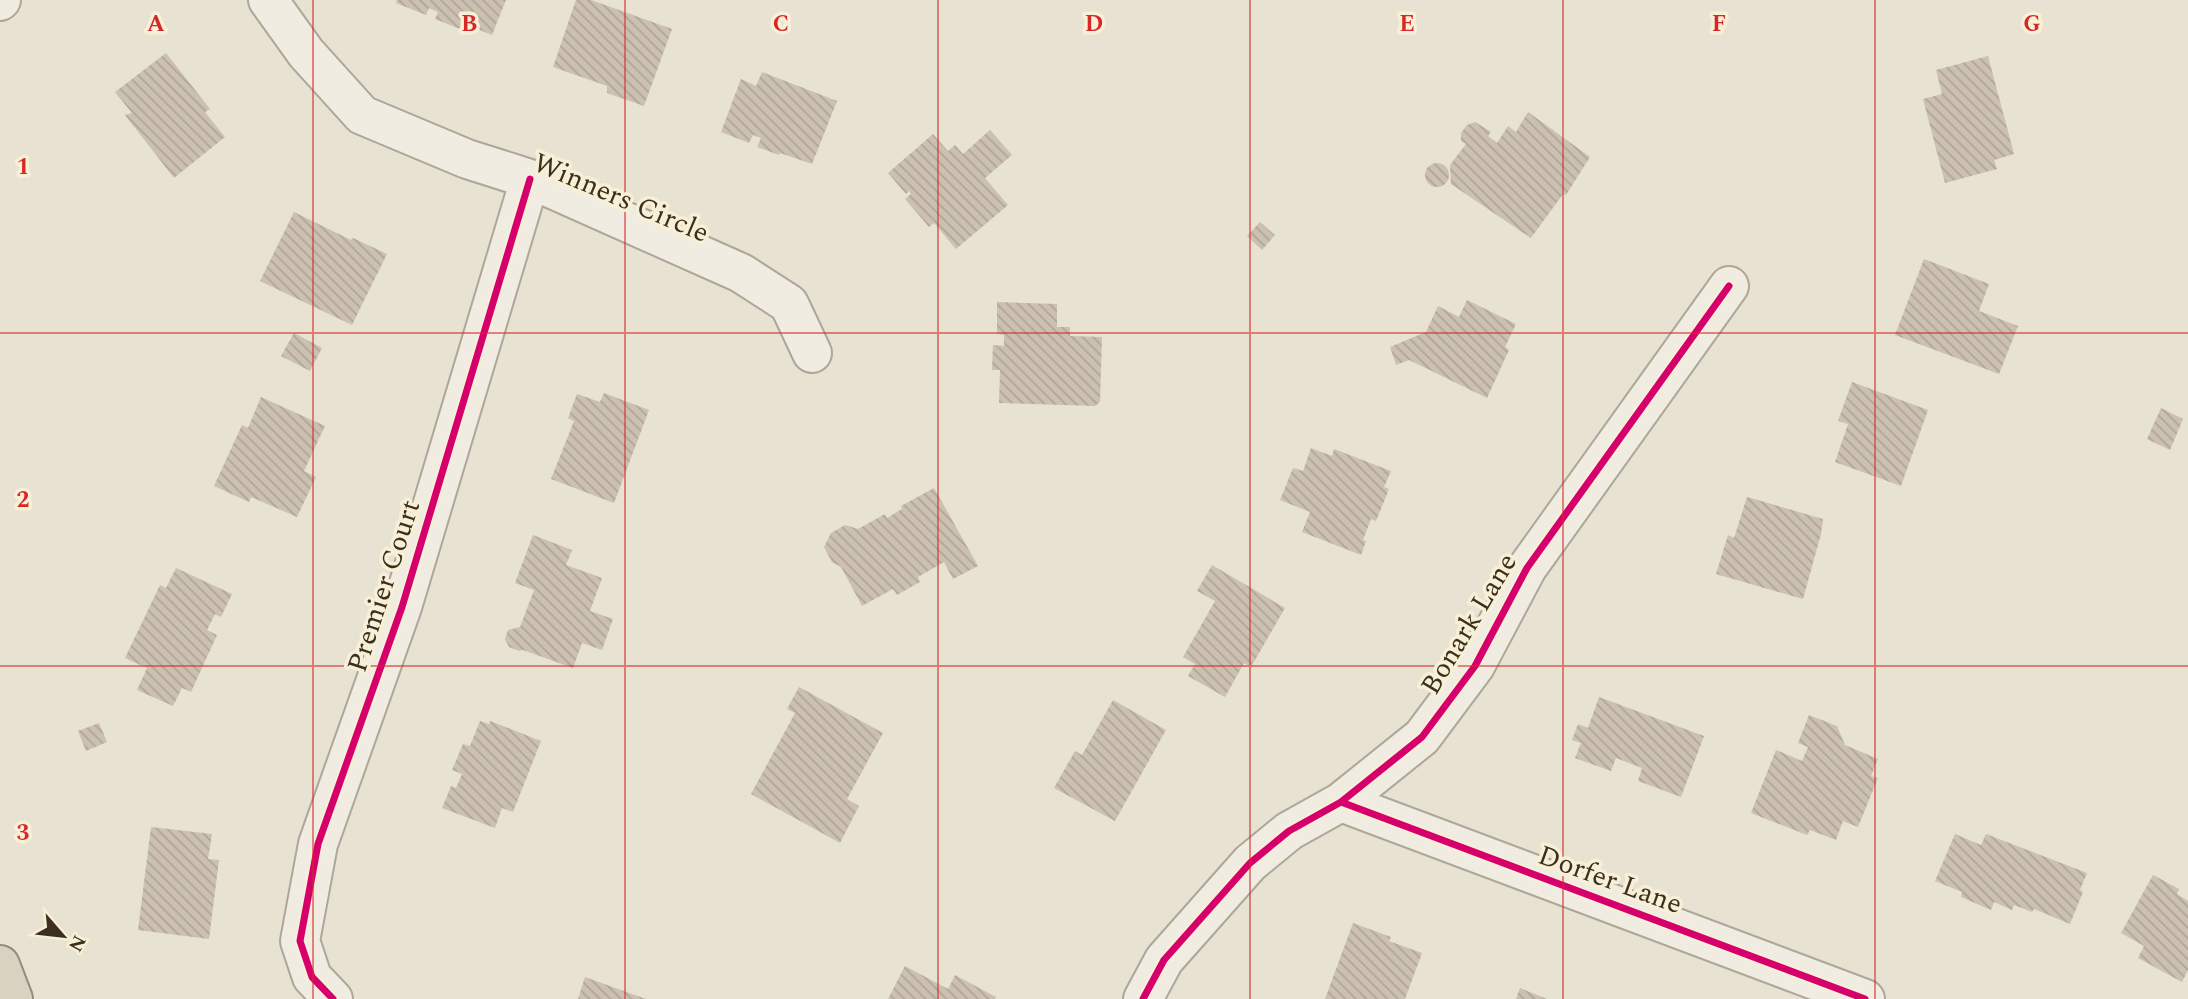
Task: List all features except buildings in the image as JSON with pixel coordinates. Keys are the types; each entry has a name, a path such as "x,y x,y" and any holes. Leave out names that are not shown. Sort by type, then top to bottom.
{"highway":[{"path":"0,965 13,999"}],"street":[{"name":"Winners Circle","path":"268,0 306,53 362,114 467,159 530,179 741,273 789,304 812,353"},
{"name":"Premier Court","path":"333,999 312,977 300,941 318,844 402,607 530,179"},
{"name":"Bonark Lane","path":"1143,999 1164,960 1250,863 1290,831 1341,803 1422,737 1475,666 1527,568 1729,286"},
{"name":"Dorfer Lane","path":"1341,803 1865,999"}],"cycle path":[{"path":"333,999 312,977 300,941 318,844 402,607 530,179"},
{"path":"1143,999 1164,960 1250,863 1289,831 1341,802 1422,737 1475,666 1527,568 1729,286"},
{"path":"1341,802 1865,999"}]}
